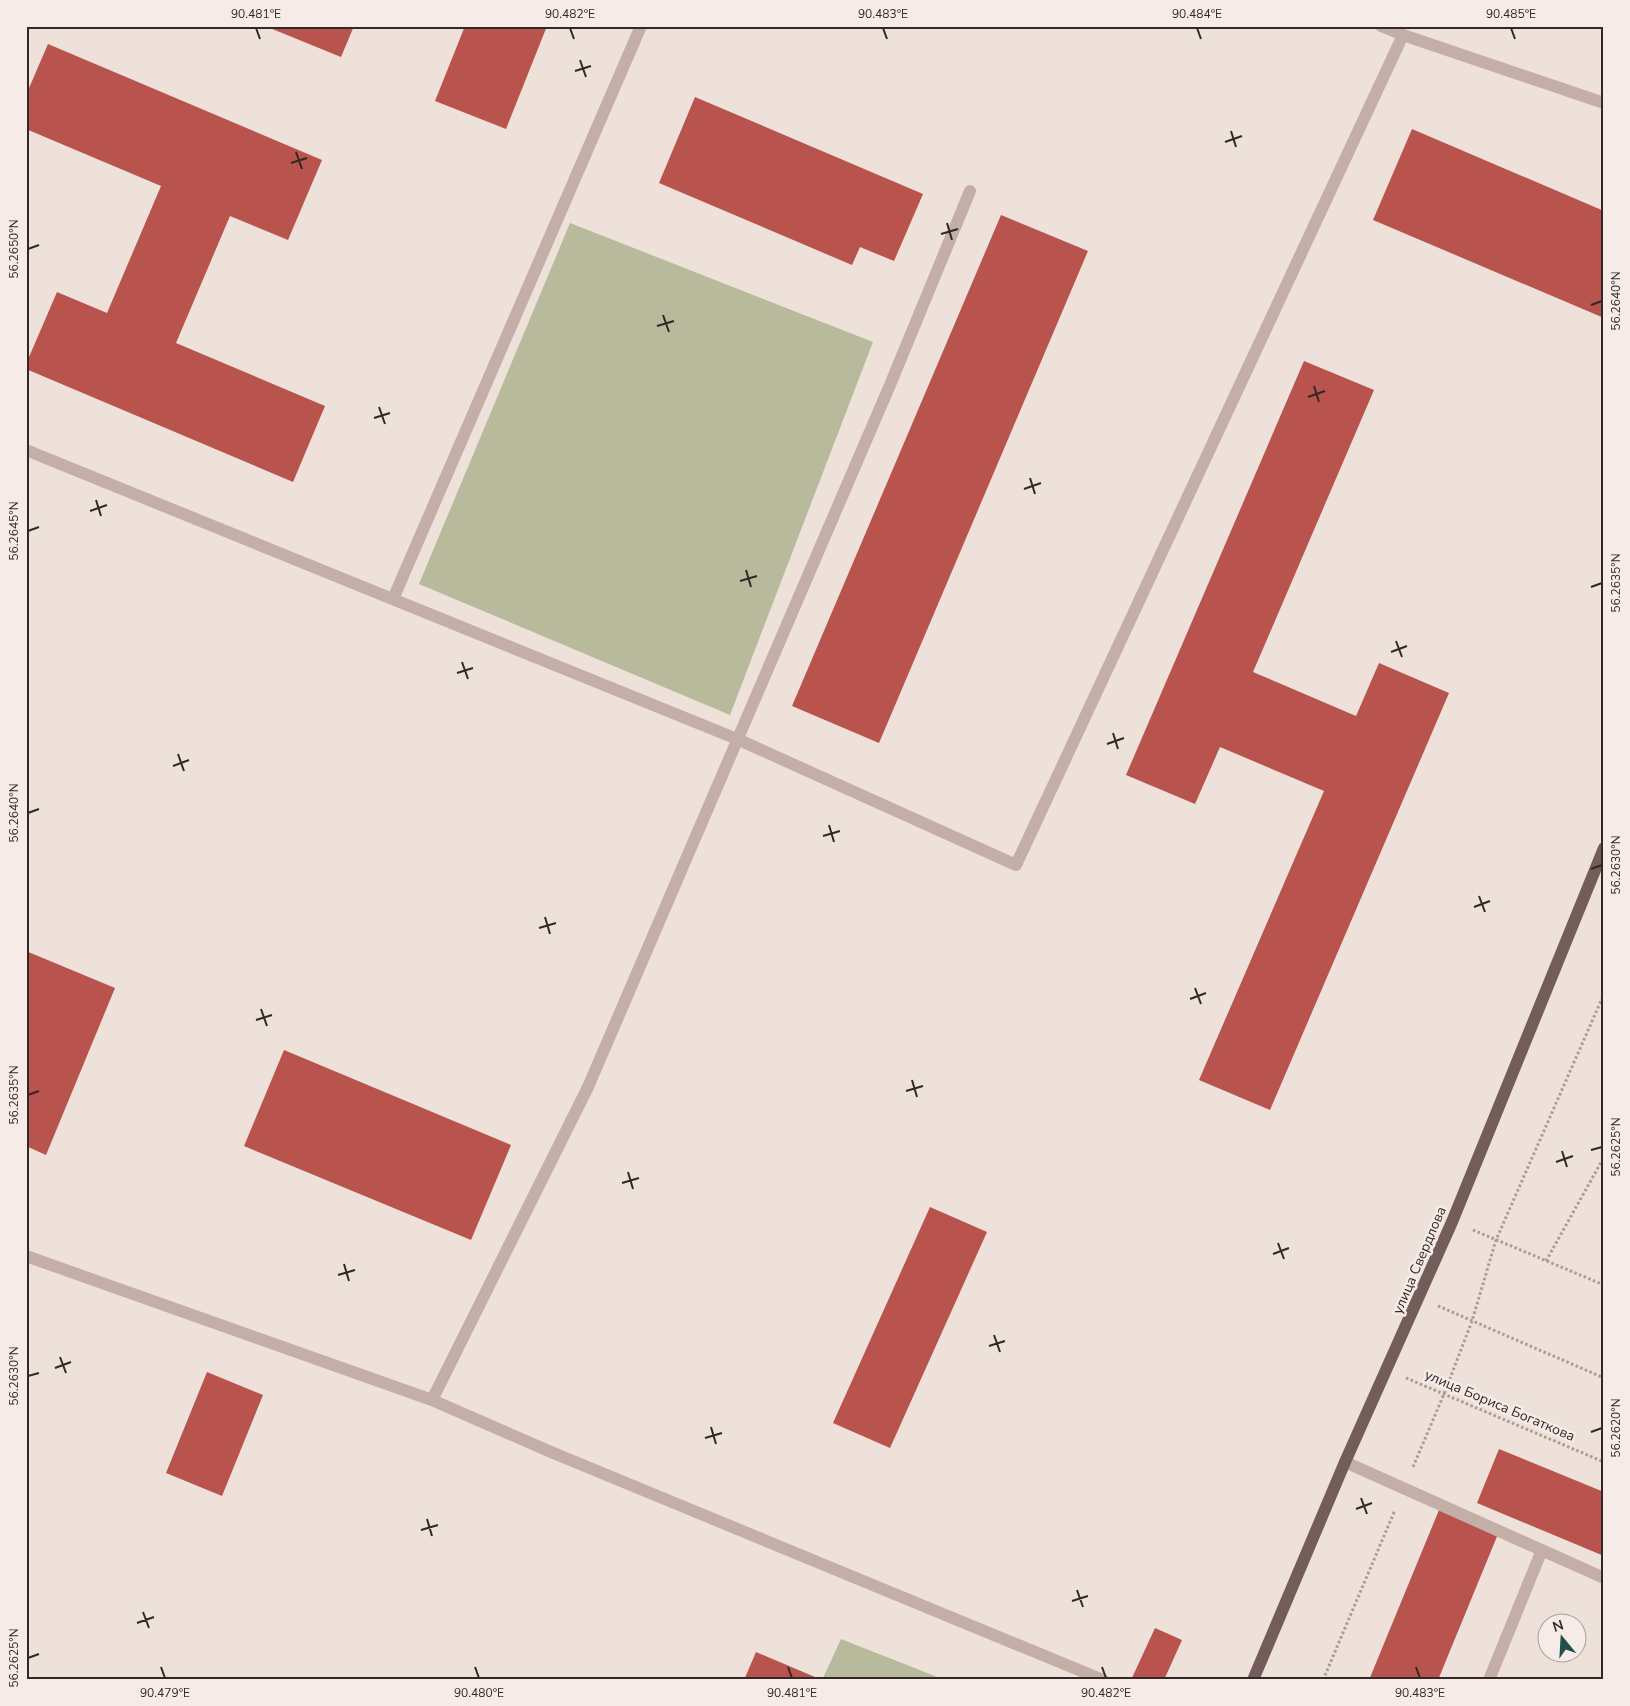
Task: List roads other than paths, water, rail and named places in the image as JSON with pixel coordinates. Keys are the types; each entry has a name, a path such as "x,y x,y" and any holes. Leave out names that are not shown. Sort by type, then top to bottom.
{"main road":[{"name":"улица Свердлова","path":"1253,1680 1345,1462 1452,1222 1604,848"}],"lane":[{"path":"393,599 641,26"},
{"path":"1381,26 1604,104"},
{"path":"26,450 737,739 1016,865 1404,35"},
{"path":"432,1400 588,1086 890,385 970,191"},
{"path":"26,1256 432,1400 560,1456 1103,1680"},
{"path":"1345,1462 1604,1578"},
{"path":"1489,1680 1542,1550"}]}
